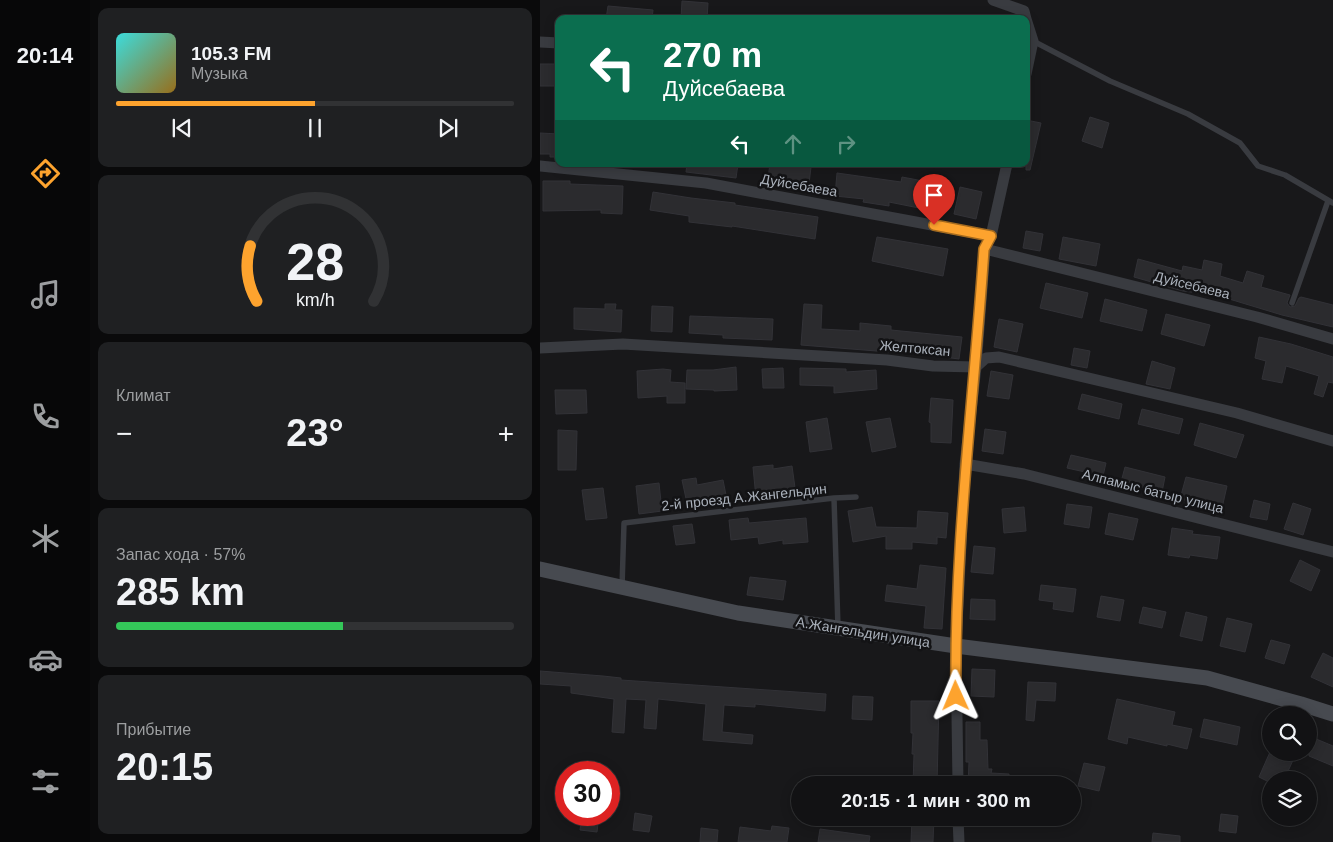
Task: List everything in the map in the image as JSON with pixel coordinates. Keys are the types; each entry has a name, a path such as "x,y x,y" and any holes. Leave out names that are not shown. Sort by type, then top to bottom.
{"street":[{"path":"993,0 1024,11 1025,15"},
{"path":"1030,32 1033,41 1030,55"},
{"path":"540,42 555,43"},
{"name":"Дуйсебаева","path":"540,166 706,184 991,236"},
{"path":"958,776 956,646 965,464 976,367 984,249 991,236 1006,167"},
{"name":"Дуйсебаева","path":"984,249 1257,317 1333,339"},
{"name":"Желтоксан","path":"540,348 623,344 878,359 933,366 976,367 986,358 999,357 1237,413 1333,440"},
{"name":"Алпамыс батыр улица","path":"965,464 1024,474 1333,552"},
{"name":"А.Жангельдин улица","path":"540,569 738,613 956,646 1207,678 1333,714"},
{"path":"958,826 959,842"}],"lane":[{"path":"1033,41 1110,81 1188,114 1240,144 1258,166 1285,175 1331,202 1292,303"},
{"path":"834,498 856,497"},
{"name":"2-й проезд А.Жангельдин","path":"622,588 624,523 834,498 838,628"}],"building":[{"path":"682,1 708,3 707,15 681,15"},
{"path":"608,6 653,10 652,15 607,15"},
{"path":"540,64 555,64 555,86 540,86"},
{"path":"1090,117 1109,123 1102,148 1082,141"},
{"path":"1030,121 1041,123 1030,170 1026,170 1026,167 1030,167"},
{"path":"540,133 555,134 555,157 550,157 550,154 540,154"},
{"path":"687,167 738,167 736,178 686,172"},
{"path":"770,167 811,167 808,192 767,185"},
{"path":"837,173 901,182 902,177 934,183 929,210 889,202 889,206 863,202 864,199 835,196"},
{"path":"543,181 570,181 570,184 623,186 622,214 601,213 601,210 543,211"},
{"path":"960,187 982,192 976,219 954,214"},
{"path":"653,192 818,217 815,239 732,226 689,222 689,216 650,210"},
{"path":"1026,231 1043,234 1040,251 1023,248"},
{"path":"877,237 948,249 943,276 872,261"},
{"path":"1063,237 1100,244 1096,266 1059,259"},
{"path":"1138,259 1182,271 1183,266 1202,270 1204,260 1222,264 1220,276 1243,283 1247,271 1264,276 1261,287 1290,295 1287,303 1290,307 1295,306 1301,297 1333,305 1333,327 1282,315 1216,295 1183,291 1134,277"},
{"path":"1046,283 1088,293 1082,318 1040,308"},
{"path":"1105,299 1147,310 1142,331 1100,321"},
{"path":"605,304 616,304 615,310 622,310 621,332 574,329 574,308 605,309"},
{"path":"804,304 822,305 821,329 860,331 860,323 891,326 891,330 962,337 959,359 889,350 889,352 801,345"},
{"path":"652,306 673,307 672,332 651,331"},
{"path":"1166,314 1210,325 1204,346 1161,334"},
{"path":"690,316 773,319 772,340 723,338 723,335 689,333"},
{"path":"999,319 1023,324 1017,352 994,347"},
{"path":"1259,337 1291,344 1333,357 1333,383 1328,382 1323,397 1314,394 1319,376 1286,366 1282,383 1262,379 1266,361 1255,358"},
{"path":"1074,348 1090,351 1087,368 1071,365"},
{"path":"1152,361 1175,368 1170,389 1146,384"},
{"path":"736,367 737,390 686,389 687,370 713,370"},
{"path":"783,368 784,388 763,388 762,369"},
{"path":"800,368 846,369 846,372 876,370 877,389 834,393 834,386 800,385"},
{"path":"671,370 670,382 685,383 685,403 667,403 667,396 638,398 637,371"},
{"path":"991,371 1013,375 1009,399 987,396"},
{"path":"555,390 586,390 587,413 556,414"},
{"path":"1082,394 1122,404 1119,419 1078,409"},
{"path":"931,398 953,400 951,443 931,442 931,423 929,422"},
{"path":"1142,409 1183,419 1179,434 1138,424"},
{"path":"827,418 832,449 810,452 806,422"},
{"path":"890,418 896,447 872,452 866,422"},
{"path":"1200,423 1244,435 1236,458 1194,445"},
{"path":"985,429 1006,432 1003,454 982,451"},
{"path":"558,430 577,431 576,470 558,470"},
{"path":"1071,455 1106,463 1103,476 1067,468"},
{"path":"773,465 773,469 792,466 796,495 756,498 753,467"},
{"path":"1125,467 1165,477 1162,492 1121,482"},
{"path":"1186,477 1227,486 1222,508 1180,499"},
{"path":"696,478 697,485 723,480 727,500 688,508 682,480"},
{"path":"659,483 662,511 639,514 636,486"},
{"path":"603,488 607,518 586,520 582,490"},
{"path":"1254,500 1270,504 1267,520 1250,517"},
{"path":"1293,503 1311,509 1303,535 1284,529"},
{"path":"1067,504 1092,507 1089,528 1064,524"},
{"path":"872,507 876,527 917,528 918,511 948,513 946,538 937,537 937,544 912,542 912,549 886,549 886,536 853,542 848,511"},
{"path":"1024,507 1026,531 1004,533 1002,509"},
{"path":"1109,513 1138,519 1133,540 1105,534"},
{"path":"748,518 749,523 806,518 808,542 783,544 783,540 759,544 758,537 731,540 729,520"},
{"path":"692,524 695,543 676,545 673,526"},
{"path":"1172,528 1193,531 1192,534 1220,537 1217,559 1190,555 1189,558 1168,555"},
{"path":"974,546 995,548 993,574 971,572"},
{"path":"1300,560 1320,570 1311,591 1290,581"},
{"path":"920,565 946,568 942,629 924,628 926,606 885,601 887,585 917,589"},
{"path":"750,577 786,581 783,600 747,595"},
{"path":"1041,585 1076,589 1073,612 1053,609 1054,602 1039,600"},
{"path":"1101,596 1124,600 1120,621 1097,617"},
{"path":"971,599 995,600 995,620 970,619"},
{"path":"1143,607 1166,612 1162,628 1139,623"},
{"path":"1186,612 1207,617 1202,641 1180,636"},
{"path":"1227,618 1252,624 1245,652 1220,646"},
{"path":"1271,640 1290,645 1284,664 1265,658"},
{"path":"1323,653 1333,658 1333,687 1311,677"},
{"path":"972,669 995,670 994,697 971,696"},
{"path":"540,671 621,678 621,680 826,694 825,711 755,704 755,707 724,705 722,732 753,735 752,744 703,740 706,704 658,699 656,729 644,728 646,700 626,699 624,733 612,732 614,699 571,693 571,686 540,684"},
{"path":"1028,682 1056,683 1055,701 1036,700 1034,721 1026,720"},
{"path":"853,696 873,697 872,720 852,719"},
{"path":"1117,699 1175,712 1172,725 1192,729 1187,749 1128,737 1127,744 1108,739"},
{"path":"911,701 939,701 937,776 913,776 913,733 911,733"},
{"path":"1204,719 1240,727 1237,745 1200,737"},
{"path":"966,722 980,722 980,740 987,740 988,769 992,769 991,773 1009,774 1009,776 968,776 969,762 966,762"},
{"path":"1317,739 1333,746 1333,766 1317,759"},
{"path":"1266,761 1293,761 1288,771 1262,771 1262,778 1259,777"},
{"path":"1084,763 1105,767 1099,791 1081,787 1081,776"},
{"path":"635,813 652,816 649,832 633,830"},
{"path":"1221,814 1238,816 1236,833 1219,831"},
{"path":"581,826 598,826 597,832 580,830"},
{"path":"772,826 789,828 787,842 738,842 740,827 771,831"},
{"path":"912,826 934,826 933,842 911,842"},
{"path":"701,828 718,830 717,842 700,842"},
{"path":"820,829 870,836 869,842 818,842"},
{"path":"1153,833 1180,836 1180,842 1152,842"}],"route":[{"path":"934,225 991,236 984,249 976,367 965,464 956,646 956,696"}]}
